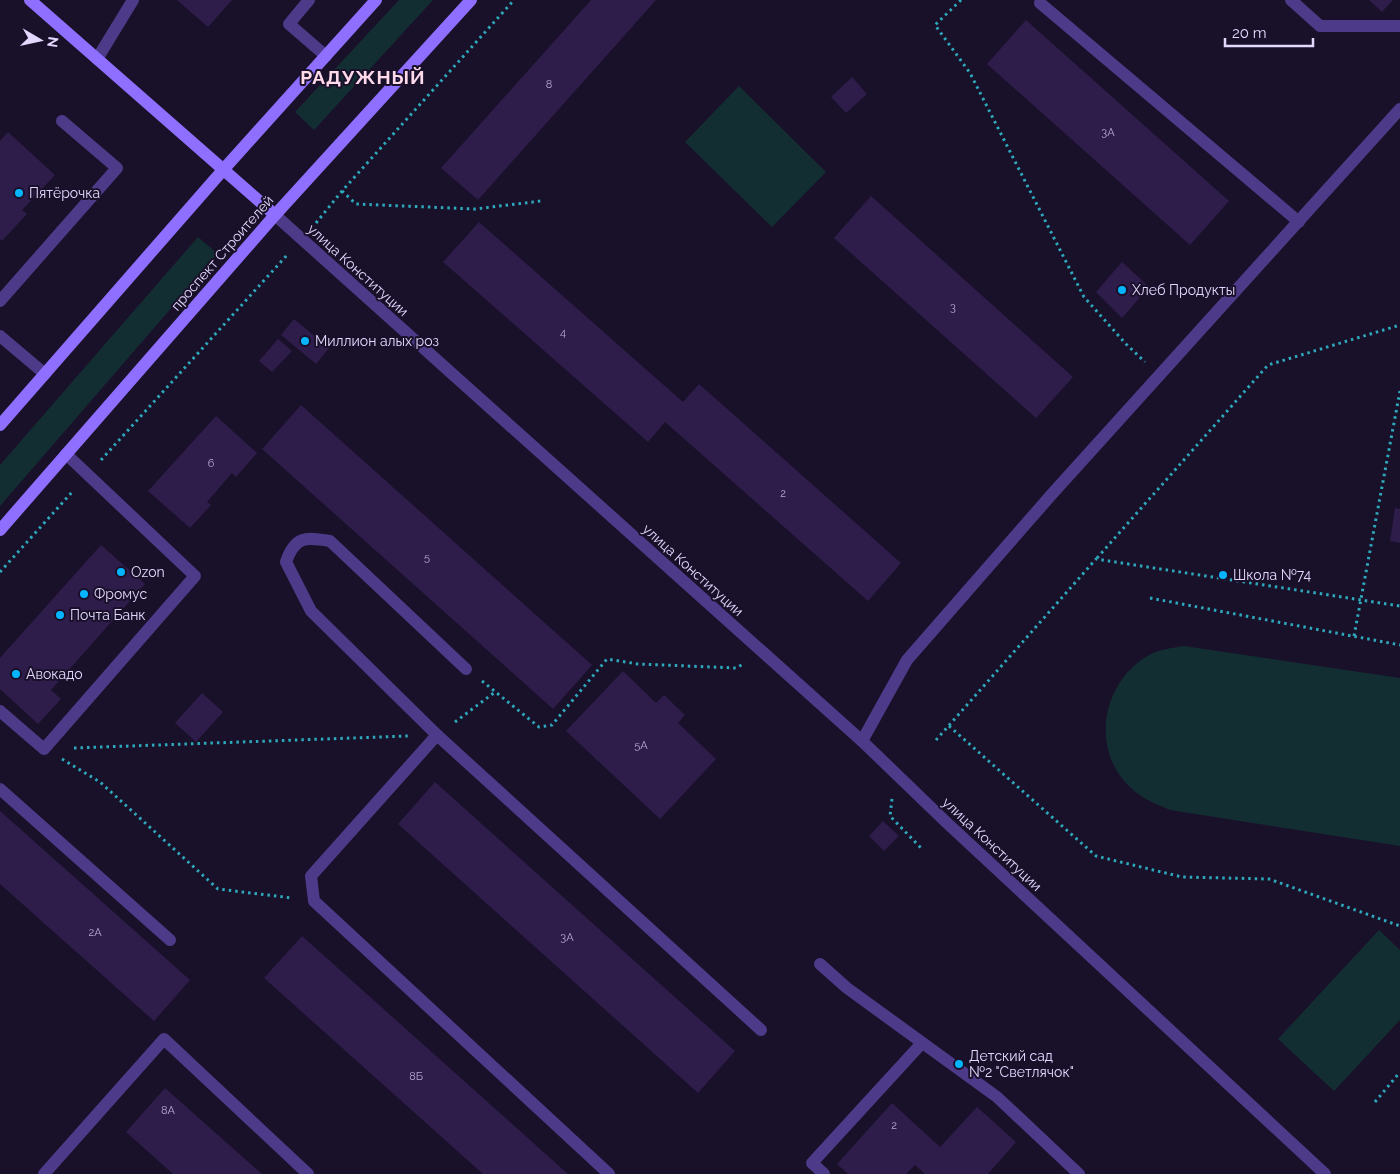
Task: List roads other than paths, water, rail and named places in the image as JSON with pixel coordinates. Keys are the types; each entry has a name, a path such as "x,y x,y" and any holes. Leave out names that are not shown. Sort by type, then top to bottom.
{"street":[{"name":"улица Конституции","path":"30,0 301,239 862,741 946,822 1325,1174"},
{"path":"98,59 133,0"},
{"path":"309,0 289,24 326,56"},
{"path":"0,425 223,170 376,0"},
{"name":"проспект Строителей","path":"0,530 275,216 471,0"},
{"path":"1291,0 1320,26 1400,26"},
{"path":"1040,3 1298,222"},
{"path":"862,741 907,660 1046,501 1400,109"},
{"path":"0,302 117,168 62,122"},
{"path":"0,336 45,374"},
{"path":"0,711 44,749 194,576 66,454"},
{"path":"466,669 330,541 308,537 291,547 286,562 311,611 436,735 761,1030"},
{"path":"436,735 311,876 314,901 609,1174"},
{"path":"0,789 170,940"},
{"path":"820,964 847,988 997,1097 1079,1174"},
{"path":"44,1174 164,1039 308,1174"},
{"path":"824,1174 812,1163 922,1043"}],"place":[{"name":"Пятёрочка","path":"19,193"},
{"name":"Хлеб Продукты","path":"1122,290"},
{"name":"Миллион алых роз","path":"305,341"},
{"name":"Ozon","path":"121,572"},
{"name":"Школа №74","path":"1223,575"},
{"name":"Фромус","path":"84,594"},
{"name":"Почта Банк","path":"60,615"},
{"name":"Авокадо","path":"16,674"},
{"name":"Детский сад №2 \"Светлячок\"","path":"959,1064"}],"district":[{"name":"РАДУЖНЫЙ","path":"363,77"}]}
